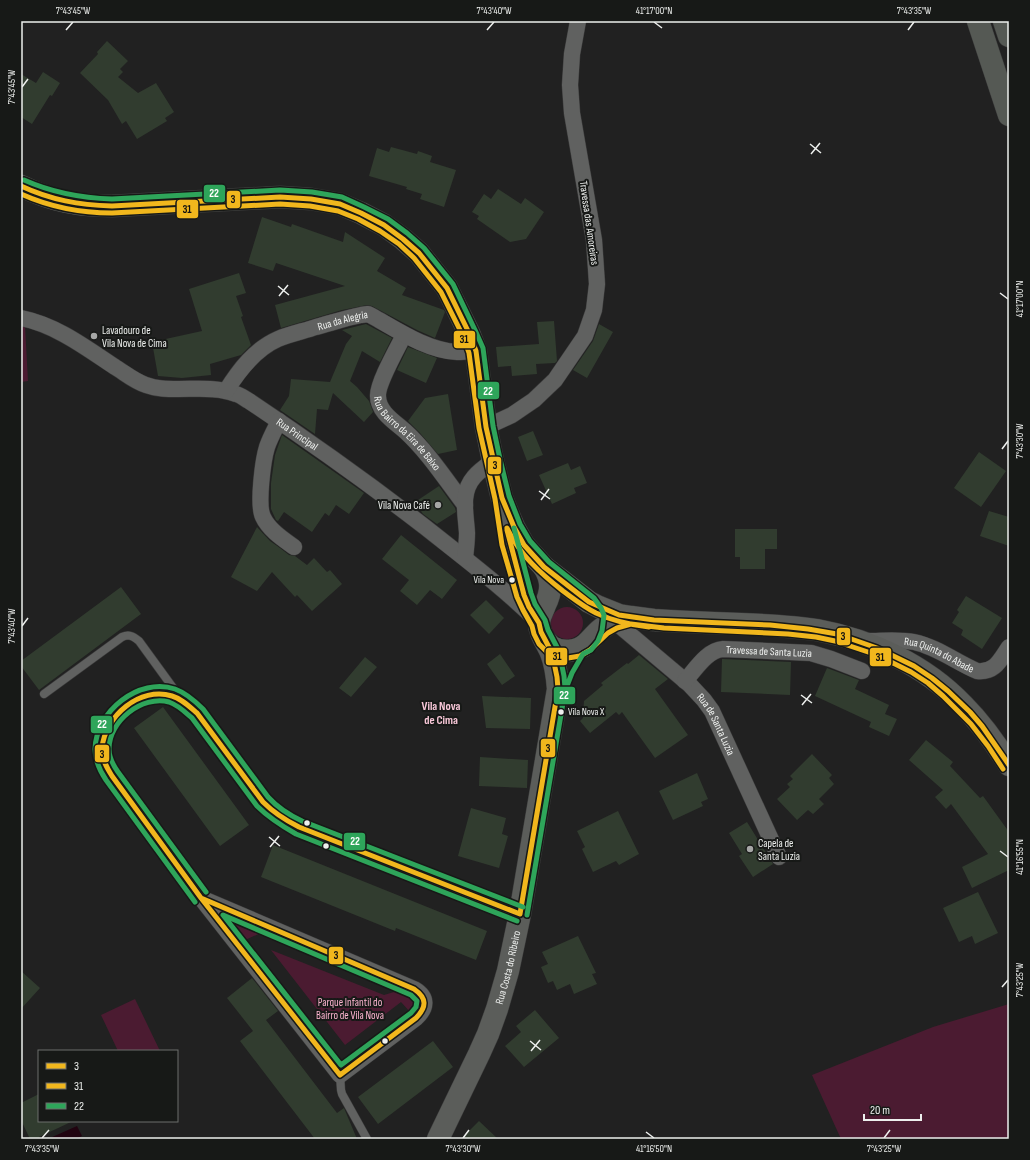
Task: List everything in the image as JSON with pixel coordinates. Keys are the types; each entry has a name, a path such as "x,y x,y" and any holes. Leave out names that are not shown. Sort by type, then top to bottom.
{"main road":[{"path":"978,21 1009,115"},
{"path":"1004,21 1009,36"},
{"path":"21,186 56,200 90,206 280,198 311,199 340,204 361,213 384,225 403,239 419,254 447,288 469,333 476,351 486,427 502,498 519,537 544,567 581,596 595,611 597,617 596,630 566,670 558,689"},
{"path":"544,567 550,578 550,582 543,623 554,661 558,689"},
{"path":"622,619 581,596 556,595 551,599 543,623 552,646 560,650 569,651 585,644 604,627 622,619 800,628 830,633 857,641 900,658 930,677 949,692 963,704 992,738 1009,765"},
{"name":"Rua Costa do Ribeiro","path":"438,1139 479,1054 497,1009 508,971 520,914 558,689"}],"street":[{"name":"Travessa das Amoreiras","path":"486,427 512,415 534,400 555,380 585,336 594,310 597,284 594,240 573,120 570,85 572,54 578,21"},
{"name":"Rua da Alegria","path":"226,391 238,373 257,353 272,342 364,314 372,316 404,335 445,350 457,352 476,351"},
{"name":"Rua Principal","path":"21,318 48,326 73,339 126,375 146,385 159,389 210,389 237,394 279,421 382,495 465,558 543,623"},
{"name":"Rua Bairro da Eira de Baixo","path":"404,335 381,383 378,395 379,402 386,415 422,448 464,505"},
{"path":"279,421 265,455 261,488 261,511 262,517 277,535 294,547"},
{"path":"465,558 467,541 464,505 465,496 469,483 478,472 493,461"},
{"name":"Rua de Santa Luzia","path":"622,619 700,694 712,711 779,857"},
{"name":"Rua Quinta do Abade","path":"857,641 902,641 915,643 927,646 977,671 984,672 995,666 1009,647"},
{"name":"Travessa de Santa Luzia","path":"685,681 708,655 723,649 811,653 862,671"},
{"path":"201,898 414,989 421,994 424,1000 422,1010 418,1016 340,1075 201,898 112,776 104,762 102,754 103,740 108,726 118,713 134,701 148,695 169,695 183,702 197,713 263,802 279,817 520,914"}],"lane":[{"path":"502,498 508,535 524,595 529,606 543,623"},
{"path":"44,694 122,637 129,635 136,638 141,644 183,702"},
{"path":"340,1075 342,1094 367,1139"}],"green space":[{"path":"21,326 25,326 28,381 21,382"},
{"path":"564,607 570,607 580,614 583,623 582,629 576,636 570,639 564,639 554,632 551,626 551,620 558,610"},
{"path":"227,917 263,932 245,940"},
{"name":"Parque Infantil do Bairro de Vila Nova","path":"271,950 384,995 407,988 419,1003 411,1013 401,1002 345,1045"},
{"path":"135,999 160,1050 118,1050 101,1015"},
{"path":"1009,1004 1009,1139 841,1139 812,1075 933,1027"}],"shaded area":[{"path":"77,1126 82,1136 76,1139 50,1138"}],"building":[{"path":"107,41 128,61 120,69 123,72 118,77 138,93 156,83 174,112 165,118 167,121 137,139 126,121 122,124 108,100 80,73 98,54 97,52"},
{"path":"43,72 60,83 52,96 50,95 32,124 21,117 21,74 36,83"},
{"path":"391,147 417,154 418,151 432,156 430,162 456,170 444,207 420,199 422,194 406,189 407,187 369,176 377,148 389,152"},
{"path":"498,189 521,204 525,198 544,212 526,239 510,242 477,219 479,216 472,212 484,194 491,199"},
{"path":"262,217 291,227 292,224 343,242 345,232 385,258 377,271 406,288 402,295 444,310 445,312 435,338 372,306 367,305 342,310 281,328 275,305 345,286 276,263 273,271 248,263"},
{"path":"239,273 246,293 236,296 243,316 241,317 251,345 241,355 210,364 211,375 182,378 158,376 152,342 202,331 189,289"},
{"path":"554,321 557,361 555,363 536,364 537,374 512,376 511,366 498,367 496,347 539,344 537,322"},
{"path":"366,324 392,338 380,362 362,351 350,381 369,401 373,412 364,422 333,393 328,410 317,409 315,434 280,410 289,396 291,379 330,382 346,344 352,336 342,330"},
{"path":"599,324 613,332 587,378 573,370 593,341"},
{"path":"408,347 437,358 426,383 397,370"},
{"path":"448,394 457,450 438,454 408,421 425,398"},
{"path":"533,431 543,455 527,461 518,437"},
{"path":"282,435 364,493 349,514 336,505 329,516 325,513 312,532 284,512 278,521 276,520 271,509 271,483 275,455"},
{"path":"979,452 1006,471 981,507 954,488"},
{"path":"568,463 571,470 580,466 587,483 574,488 576,493 552,504 539,475"},
{"path":"439,486 455,508 456,512 437,524 423,514 415,502"},
{"path":"989,511 1009,517 1009,546 980,536"},
{"path":"257,527 270,541 289,555 295,556 307,565 314,558 327,572 330,570 342,584 312,611 297,595 295,597 272,572 257,591 231,577"},
{"path":"735,529 777,529 777,549 765,549 765,569 740,569 740,557 735,557"},
{"path":"401,535 457,580 442,599 430,590 417,605 400,591 409,580 382,559"},
{"path":"121,587 141,614 39,690 21,666 21,661"},
{"path":"966,596 1002,618 982,649 961,635 963,630 952,623 959,612 957,610"},
{"path":"486,600 504,618 489,634 470,615"},
{"path":"500,654 515,676 502,685 487,664"},
{"path":"639,655 668,679 655,689 688,735 655,758 622,712 619,715 616,712 590,733 580,721 583,718 584,701 603,685 601,683"},
{"path":"365,657 377,667 351,697 339,688"},
{"path":"722,659 791,662 790,695 721,692"},
{"path":"827,668 859,680 855,689 889,705 885,714 897,719 889,736 869,727 871,722 815,696"},
{"path":"482,696 531,698 530,729 486,728"},
{"path":"163,707 249,825 220,846 134,728"},
{"path":"926,740 953,762 950,766 980,798 983,796 1009,832 1009,870 972,888 962,867 988,854 951,804 946,809 935,797 943,790 909,760"},
{"path":"812,754 832,775 829,778 834,784 819,799 824,804 813,814 808,810 797,820 777,799 790,787 787,784 793,779 790,776"},
{"path":"480,757 528,760 527,788 479,786"},
{"path":"697,773 708,799 701,802 703,806 673,820 659,791"},
{"path":"471,808 506,818 502,834 508,836 499,868 458,856"},
{"path":"618,811 639,854 619,865 616,861 593,872 582,849 585,847 577,831"},
{"name":"Capela de Santa Luzia","path":"747,822 773,864 753,877 739,856 742,854 729,833"},
{"path":"273,845 487,931 476,960 396,928 395,931 261,877"},
{"path":"978,892 998,933 975,944 972,936 959,942 943,908"},
{"path":"578,936 596,973 592,974 597,984 574,994 570,984 557,990 553,981 548,983 541,967 548,964 542,952"},
{"path":"21,971 40,988 21,1009"},
{"path":"252,978 278,1011 266,1020 337,1113 344,1108 357,1139 315,1139 240,1041 253,1031 227,998"},
{"path":"535,1010 559,1038 524,1067 505,1046 521,1032 516,1026"},
{"path":"433,1041 453,1067 378,1124 358,1097"},
{"path":"38,1094 38,1122 71,1122 39,1137 39,1139 30,1139 21,1120 21,1103"},
{"path":"479,1121 498,1139 461,1139"}],"transit line":[{"name":"22","path":"24,180 45,188 78,196 112,199 280,190 312,192 342,197 388,219 407,233 424,248 453,284 483,348 493,426 509,496 520,524 530,541 549,562 594,598 604,615 602,631 598,641 591,650 583,654 572,673 565,691 527,915"},
{"name":"3","path":"21,186 43,195 65,201 112,206 280,197 311,199 340,204 384,225 419,253 447,288 469,333 476,351 486,427 502,498 514,527 524,545 544,567 589,602 619,615 654,620 770,625 808,629 837,634 877,648 914,666 948,691 982,726 1009,765"},
{"name":"31","path":"21,194 54,206 100,213 280,204 310,206 338,211 358,219 380,231 399,244 414,258 441,292 463,336 469,353 479,428 495,499 502,545 517,597 532,626 539,644 548,653 558,657 568,658 580,656 590,650 608,633 617,628 631,624 664,628 788,634 835,641 874,654 911,672 928,683 971,724 1003,769"},
{"name":"31","path":"507,528 518,547 531,563 579,603 596,613 609,618 629,624 649,627"},
{"name":"22","path":"514,528 535,604 545,620 548,630 559,651 565,688 562,706"},
{"name":"3","path":"507,530 524,595 529,607 539,623 541,632 552,653 558,689 520,914"},
{"name":"22","path":"195,902 106,780 96,757 95,749 97,735 111,710 122,700 147,688 161,687 175,689 187,695 197,703 268,797 280,808 293,816 302,821 523,907"},
{"name":"3","path":"201,898 112,776 103,759 102,748 105,736 117,715 126,706 148,695 160,694 176,697 197,713 263,802 289,822 520,914"},
{"name":"22","path":"206,892 118,772 113,764 109,752 110,739 121,720 129,712 148,702 159,701 172,703 192,718 257,806 271,818 296,834 517,921"},
{"name":"3","path":"201,898 414,989 421,996 424,1003 420,1014 340,1075 201,898"},
{"name":"22","path":"223,915 411,995 417,1001 416,1007 411,1013 341,1065 223,915"}],"place":[{"name":"Lavadouro de Vila Nova de Cima","path":"94,336"},
{"name":"Vila Nova Café","path":"438,505"},
{"name":"Vila Nova","path":"512,580"},
{"name":"Vila Nova X","path":"561,712"},
{"name":"Capela de Santa Luzia","path":"750,849"}],"district":[{"name":"Vila Nova de Cima","path":"441,713"}]}
